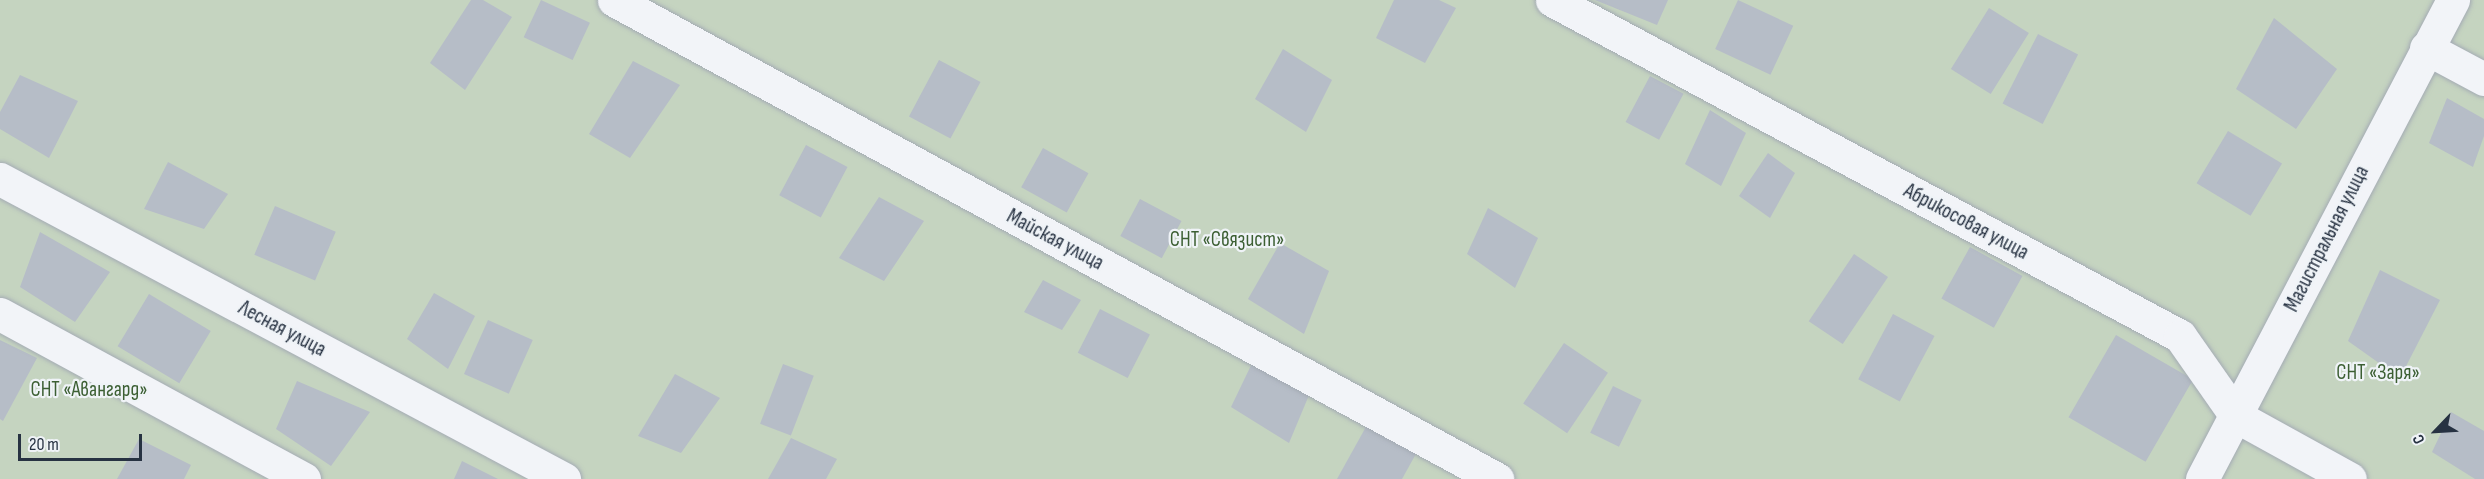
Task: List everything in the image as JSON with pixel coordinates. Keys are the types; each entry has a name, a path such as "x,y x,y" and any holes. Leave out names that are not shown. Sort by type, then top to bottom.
{"street":[{"name":"Майская улица","path":"614,0 1497,479"},
{"name":"Абрикосовая улица","path":"1552,0 2180,336 2236,416 2350,479"},
{"name":"Магистральная улица","path":"2202,479 2453,0"},
{"path":"2426,48 2484,80"},
{"name":"Лесная улица","path":"0,179 564,479"},
{"path":"0,314 304,479"}],"green space":[{"name":"СНТ «Связист»","path":"0,0 2484,0 2484,479 0,479"}],"building":[{"path":"471,0 483,0 512,17 465,90 430,63"},
{"path":"541,0 590,23 573,60 524,37"},
{"path":"1394,0 1439,0 1456,8 1425,63 1376,38"},
{"path":"1595,0 1668,0 1657,25"},
{"path":"1738,0 1793,26 1770,75 1715,49"},
{"path":"1989,8 2029,33 1991,94 1951,69"},
{"path":"2274,18 2337,69 2296,129 2236,89"},
{"path":"2038,34 2078,54 2043,124 2003,103"},
{"path":"1283,49 1332,80 1306,132 1255,99"},
{"path":"939,60 980,82 950,139 909,117"},
{"path":"633,61 680,85 630,158 589,134"},
{"path":"20,75 78,101 49,158 0,129 0,112"},
{"path":"1650,76 1684,94 1659,140 1626,122"},
{"path":"2447,98 2484,119 2484,136 2473,167 2429,143"},
{"path":"1710,110 1746,133 1721,186 1685,164"},
{"path":"2228,131 2282,163 2251,216 2197,183"},
{"path":"806,145 847,167 821,217 779,195"},
{"path":"1043,148 1088,173 1067,213 1021,187"},
{"path":"1768,153 1795,173 1770,218 1739,196"},
{"path":"168,162 228,194 204,229 144,209"},
{"path":"879,197 924,221 884,281 839,258"},
{"path":"1140,199 1181,221 1162,258 1120,236"},
{"path":"275,206 336,232 315,281 254,255"},
{"path":"1488,208 1538,238 1515,288 1467,254"},
{"path":"40,232 110,272 75,322 20,287"},
{"path":"1280,243 1329,271 1304,334 1248,299"},
{"path":"1970,247 2022,276 1994,328 1941,299"},
{"path":"1854,254 1888,277 1843,344 1809,321"},
{"path":"2380,270 2440,300 2400,378 2348,341"},
{"path":"1043,280 1081,300 1062,330 1024,312"},
{"path":"434,293 475,316 448,369 407,339"},
{"path":"149,294 211,331 179,383 118,346"},
{"path":"1100,309 1150,334 1128,378 1078,353"},
{"path":"1893,314 1934,336 1900,401 1858,379"},
{"path":"488,320 533,340 509,394 464,374"},
{"path":"2116,335 2193,380 2146,462 2068,417"},
{"path":"0,340 37,358 3,421 0,419"},
{"path":"1564,343 1608,373 1567,433 1523,404"},
{"path":"1256,355 1312,388 1289,443 1231,407"},
{"path":"783,364 814,376 791,436 760,424"},
{"path":"675,374 720,398 681,453 638,436"},
{"path":"297,381 370,412 331,466 276,429"},
{"path":"1613,386 1642,400 1619,447 1590,433"},
{"path":"2451,412 2484,431 2484,479 2475,479 2432,452"},
{"path":"1367,425 1417,452 1402,479 1337,479"},
{"path":"791,438 837,459 826,479 768,479"},
{"path":"139,439 191,465 184,479 117,479"},
{"path":"462,461 498,479 454,479"}],"park label":[{"name":"СНТ «Заря»","path":"2378,373"},
{"name":"СНТ «Авангард»","path":"89,390"}]}
